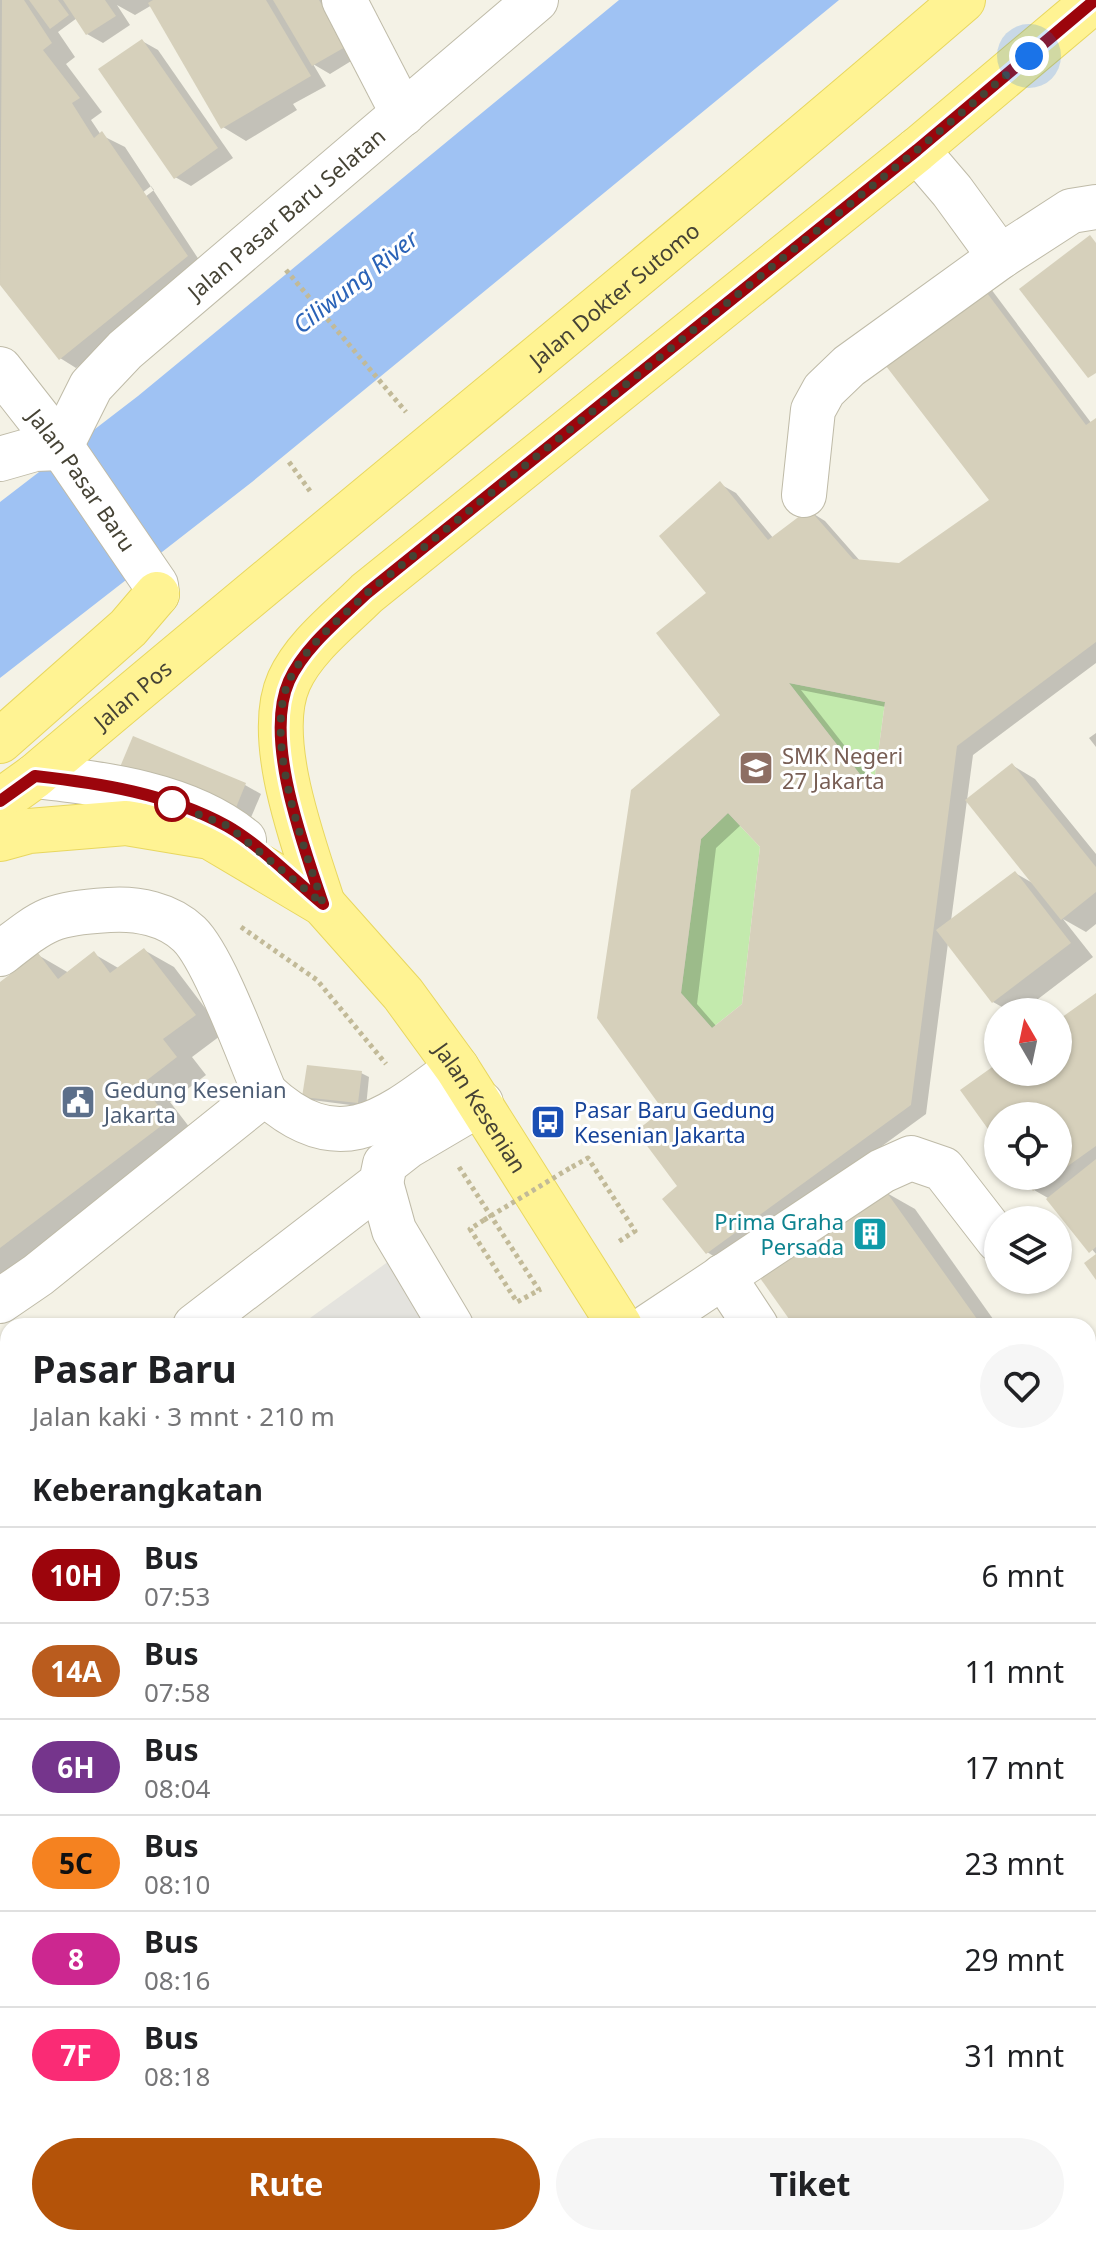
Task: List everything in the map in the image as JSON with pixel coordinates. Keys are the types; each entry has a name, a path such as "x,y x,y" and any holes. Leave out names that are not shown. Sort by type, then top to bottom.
{"main road":[{"name":"Jalan Dokter Sutomo","path":"261,584 783,155 963,0"},
{"path":"323,904 288,796 281,712 289,682 307,652 367,593 917,150 1095,0"},
{"name":"Jalan Pos","path":"0,801 35,776 261,584"},
{"path":"0,741 128,628 153,585"},
{"path":"0,839 29,831 126,823 210,837 323,904"},
{"name":"Jalan Kesenian","path":"323,904 403,994 469,1086 615,1318"}],"street":[{"path":"344,0 403,114"},
{"name":"Jalan Pasar Baru Selatan","path":"62,450 91,386 125,350 536,0"},
{"path":"917,150 952,191 1000,257"},
{"path":"804,495 813,410 824,390 849,366 1000,257 1071,211 1096,207"},
{"name":"Jalan Pasar Baru","path":"0,369 62,450 153,585"},
{"path":"0,459 35,449 62,450"},
{"path":"35,776 105,784 172,804 228,826 323,904"},
{"path":"0,954 46,918 125,908 167,917 190,935 207,961 265,1093 318,1129 352,1131 424,1115"},
{"path":"446,1318 394,1230 381,1183 385,1164 424,1115 469,1086"},
{"path":"0,1301 38,1275 265,1093"},
{"path":"661,1318 882,1171 911,1158 943,1169 984,1222"},
{"path":"205,1318 381,1183"},
{"path":"723,1276 751,1318"}],"path":[{"path":"285,268 384,384"},
{"path":"234,922 317,980 424,1115 539,1290"},
{"path":"517,1302 470,1229 570,1168 588,1158 635,1231"}],"green space":[{"path":"789,683 885,702 873,791"},
{"path":"728,813 760,847 742,1004 712,1028 681,993 701,839"}],"shaded area":[{"path":"421,1238 472,1318 310,1318"}],"water":[{"name":"Ciliwung River","path":"619,0 839,0 252,482 0,678 0,502 138,396"}],"building":[{"path":"2,0 24,0 52,43 43,50 80,98 72,103 94,138 102,131 188,256 59,360 0,285"},
{"path":"29,0 58,0 69,15 50,29"},
{"path":"63,0 105,0 116,16 86,35"},
{"path":"153,0 266,0 311,76 221,129 148,3"},
{"path":"273,0 319,0 347,46 312,66"},
{"path":"142,39 218,148 174,179 98,69"},
{"path":"1090,235 1096,243 1096,373 1088,378 1019,289"},
{"name":"SMK Negeri 27 Jakarta","path":"975,277 1086,425 1096,418 1096,642 957,746 911,1105 706,1254 662,1199 677,1186 636,1131 663,1110 597,1018 631,790 720,715 656,633 706,593 659,536 720,481 768,540 809,509 853,559 899,563 989,500 876,353","holes":["789,683 885,702 873,791","728,813 760,847 742,1004 712,1028 681,993 701,839"]},
{"path":"133,736 246,783 233,815 120,767"},
{"path":"1012,763 1096,867 1096,892 1061,920 965,800"},
{"path":"1015,871 1071,943 999,998 988,998 936,930"},
{"name":"Gedung Kesenian Jakarta","path":"144,948 196,1015 163,1039 177,1057 142,1084 169,1120 0,1248 0,982 38,953 58,979 94,951 110,973"},
{"path":"1096,993 1096,1146 1072,1163 1072,1102 984,1102 984,1123 960,1090 984,1073 984,1086 1072,1086 1072,1010"},
{"path":"307,1065 362,1071 358,1103 302,1097"},
{"path":"1096,1159 1096,1247 1089,1253 1072,1232 1072,1206 1052,1206 1046,1199 1057,1190 1072,1190 1072,1178"},
{"name":"Prima Graha Persada","path":"885,1190 976,1318 788,1318 760,1278"},
{"path":"1096,1254 1096,1280 1084,1263"}],"bus line":[{"name":"10H","path":"0,801 35,776 105,784 172,804 228,826 323,904 288,796 281,712 289,682 307,652 367,593 917,150 1095,0"}],"place":[{"name":"SMK Negeri 27 Jakarta","path":"756,768"},
{"name":"Gedung Kesenian Jakarta","path":"78,1102"},
{"name":"Pasar Baru Gedung Kesenian Jakarta","path":"548,1122"},
{"name":"Prima Graha Persada","path":"870,1234"}],"route":[{"path":"172,804 228,826 323,904 288,796 281,712 289,682 307,652 367,593 917,150 1029,56"}]}
